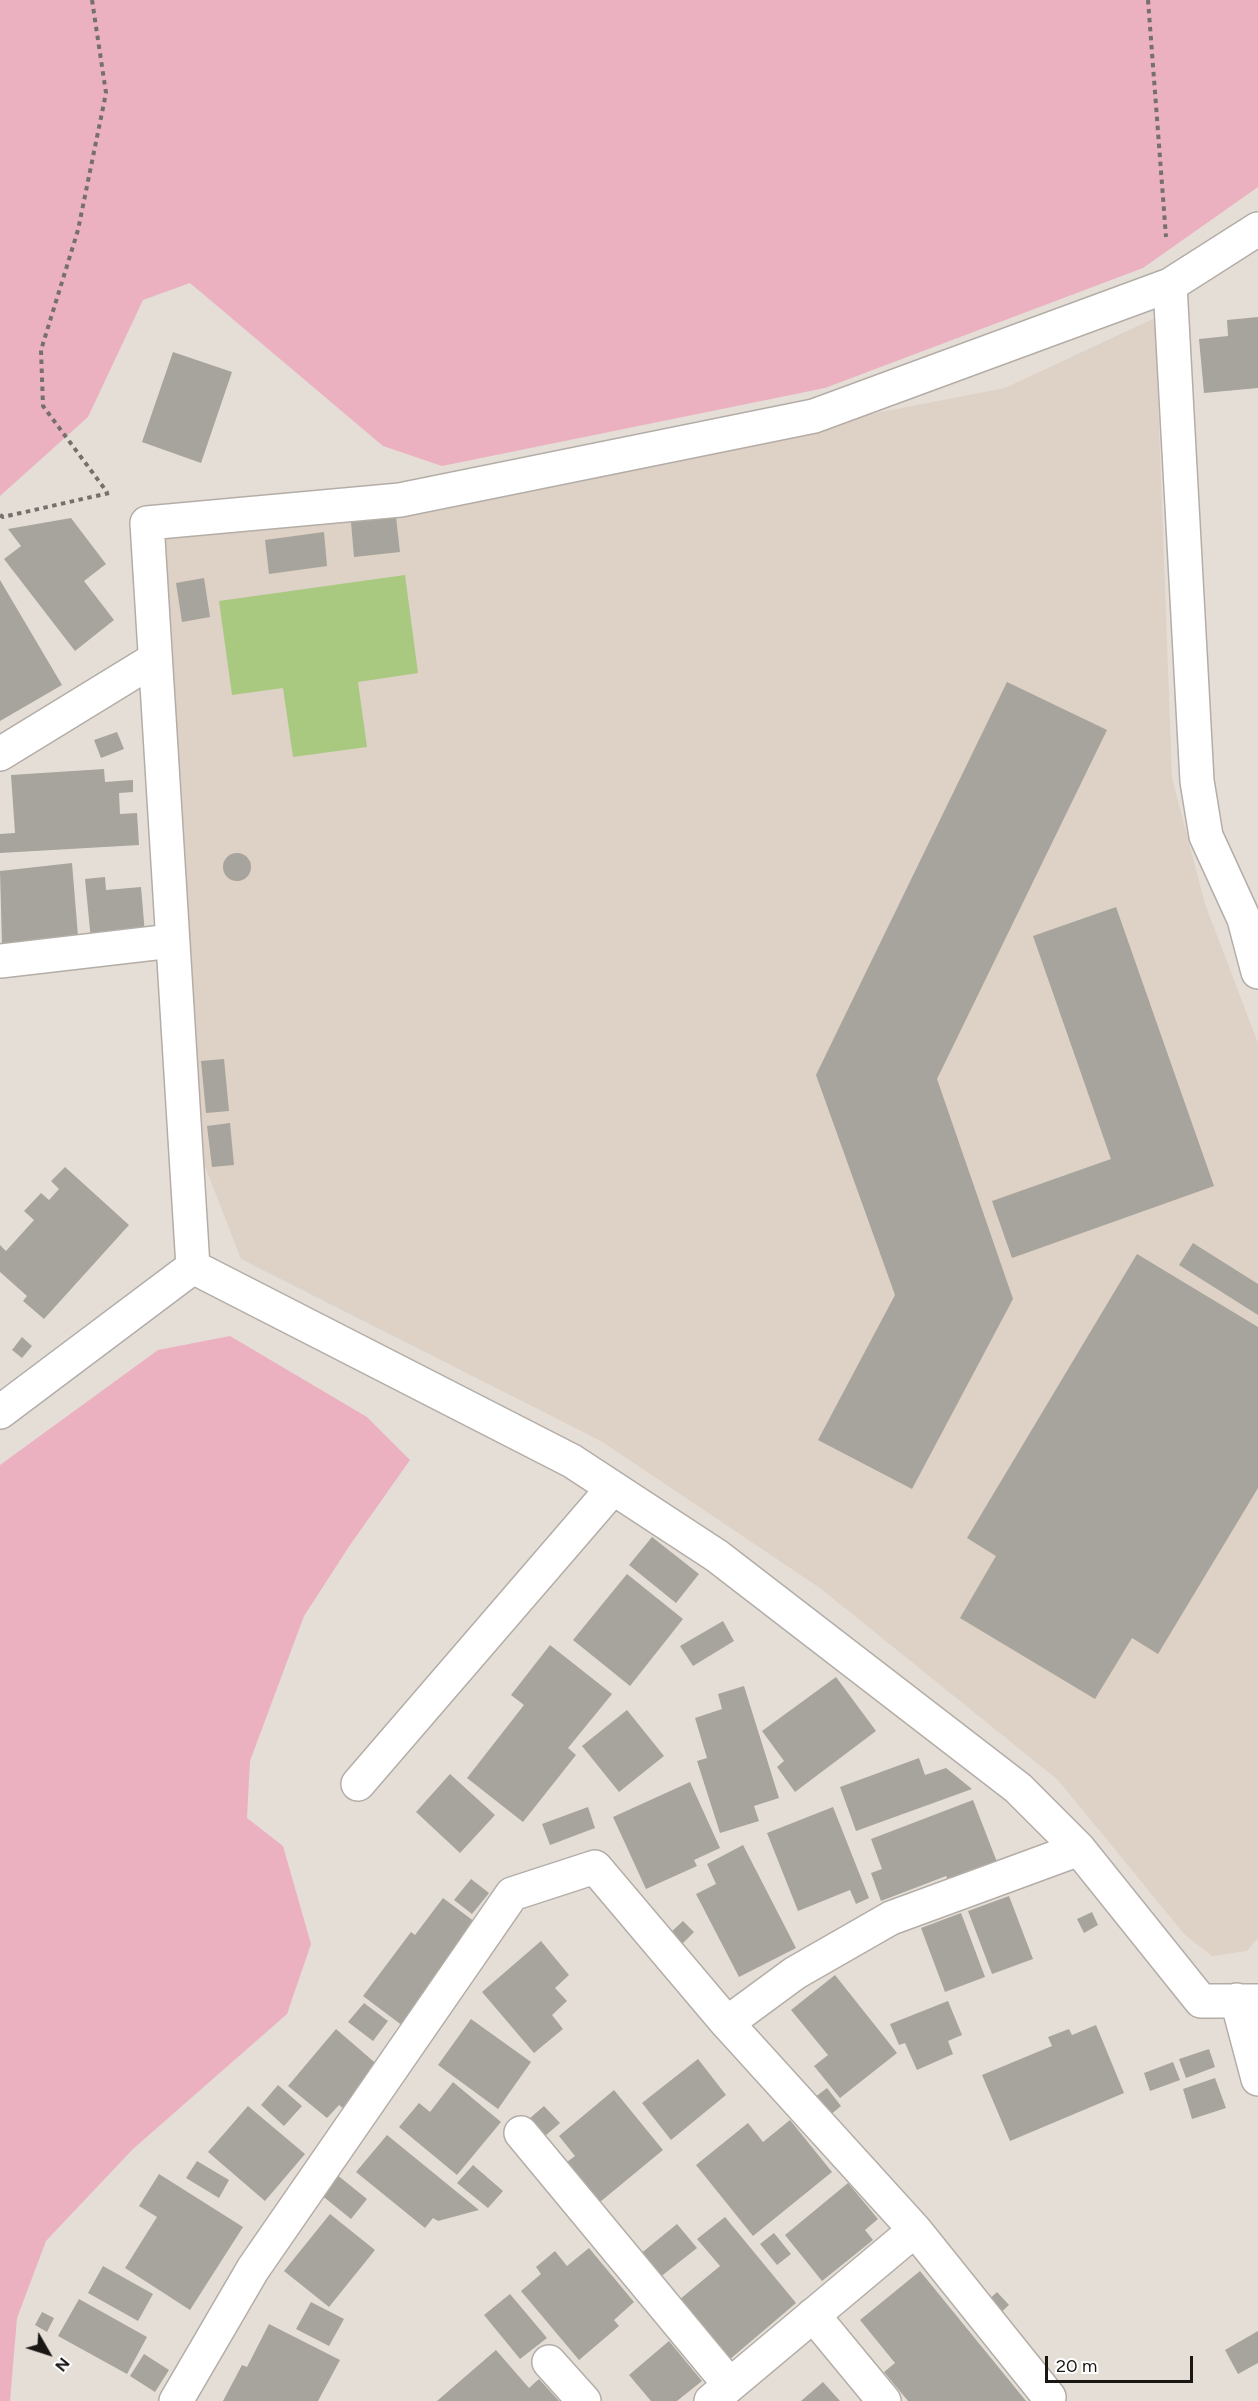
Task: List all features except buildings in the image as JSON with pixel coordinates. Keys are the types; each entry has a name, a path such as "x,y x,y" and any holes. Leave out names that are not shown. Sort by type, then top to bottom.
{"street":[{"path":"193,1267 147,524 400,500 814,416 1170,285 1258,229"},
{"path":"1170,285 1197,781 1206,836 1251,917 1258,972"},
{"path":"0,754 155,659"},
{"path":"0,961 172,941"},
{"path":"0,1412 193,1267"},
{"path":"193,1267 572,1461 717,1556 1018,1788 1079,1849 1201,2001 1251,1995 1258,2079"},
{"path":"358,1784 613,1488"},
{"path":"727,2023 795,1973 891,1918 1079,1849"},
{"path":"176,2401 253,2269 512,1894 595,1867 727,2023 915,2230 1049,2397"},
{"path":"521,2133 721,2393 915,2230"},
{"path":"813,2315 884,2401"},
{"path":"549,2362 584,2401"}],"path":[{"path":"92,0 106,93 78,230 42,350 43,406 107,492 147,524"},
{"path":"1148,0 1170,285"},
{"path":"0,515 3,517 107,492"}],"shaded area":[{"path":"0,0 1258,0 1258,187 1143,268 825,388 442,466 383,446 190,283 143,300 88,417 0,496"},
{"path":"1155,318 1172,778 1205,904 1258,1043 1258,1938 1247,1951 1212,1956 1185,1935 1058,1780 820,1588 601,1441 241,1259 201,1156 160,550 170,533 452,507 845,419 1005,388"},
{"path":"405,575 418,673 358,682 367,747 293,757 283,688 232,695 219,601"},
{"path":"230,1336 367,1417 410,1460 350,1545 304,1616 250,1761 247,1818 283,1846 311,1944 287,2014 133,2149 46,2241 17,2318 10,2401 0,2401 0,1465 158,1350"}]}
